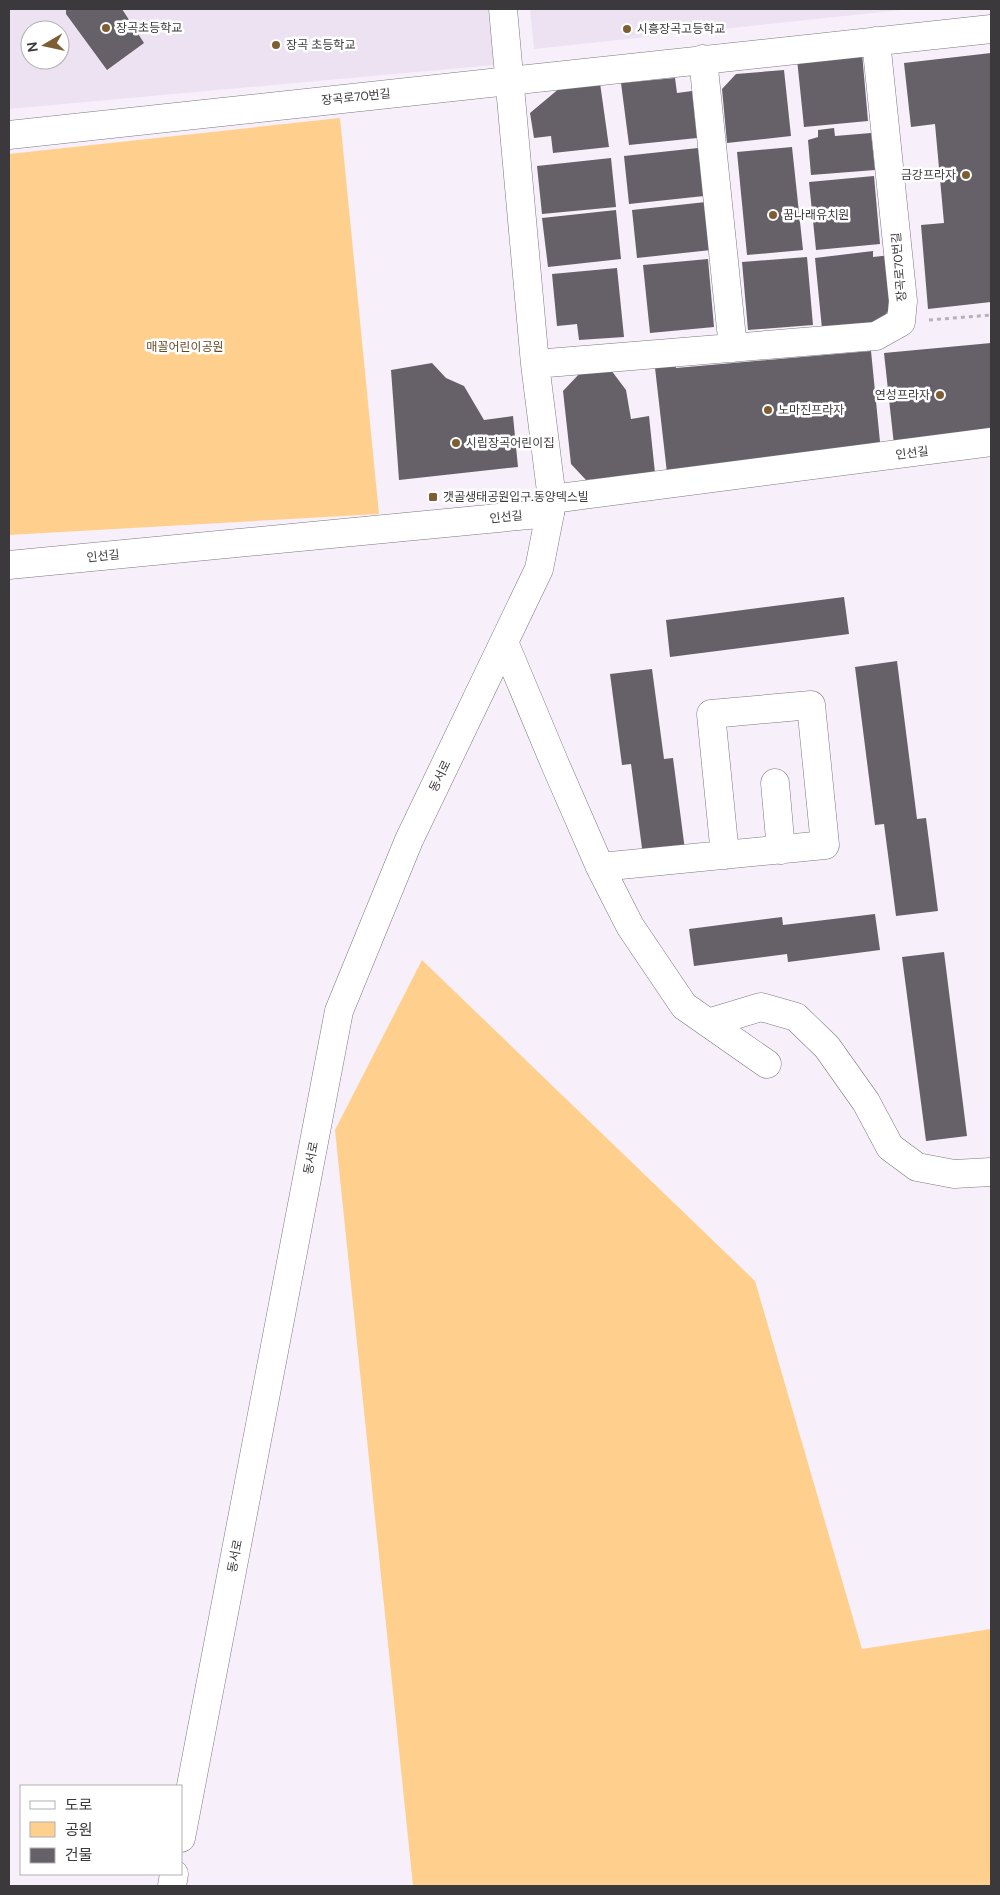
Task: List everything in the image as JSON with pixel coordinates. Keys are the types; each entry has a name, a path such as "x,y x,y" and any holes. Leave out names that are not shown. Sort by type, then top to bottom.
{"street":[{"name":"동서로","path":"182,1833 339,1010 409,840 539,569 551,506 535,364 503,9"},
{"name":"장곡로70번길","path":"9,135 991,28"},
{"name":"장곡로70번길","path":"876,41 903,301 901,322"},
{"path":"703,59 733,348"},
{"path":"535,364 876,336 901,322"},
{"name":"인선길","path":"9,565 551,506 991,442"},
{"path":"504,642 600,867 630,926 684,1006 767,1064"},
{"path":"600,867 781,850 825,845 811,704 712,714 725,855"},
{"path":"775,783 781,850"},
{"path":"708,1023 761,1007 796,1017 827,1047 866,1102 890,1147 917,1167 954,1174 991,1172"}],"path":[{"path":"901,322 991,315"}],"shaded area":[{"name":"장곡 초등학교","path":"9,9 488,9 494,65 9,109"},
{"name":"시흥장곡고등학교","path":"530,9 910,9 534,49"}],"green space":[{"name":"매꼴어린이공원","path":"340,118 379,514 9,535 9,154"},
{"path":"422,960 755,1281 862,1649 991,1629 991,1886 413,1886 335,1130"}],"building":[{"name":"장곡초등학교","path":"66,9 122,9 144,43 107,70 66,14"},
{"path":"862,53 868,121 804,127 797,59"},
{"name":"금강프라자","path":"991,53 991,302 928,309 921,225 944,223 935,124 911,127 904,63"},
{"path":"784,70 791,136 727,143 722,89 736,74"},
{"path":"675,78 677,93 692,91 697,138 629,145 621,83"},
{"path":"600,83 609,147 553,153 551,136 534,138 530,113 561,87"},
{"path":"834,128 835,136 871,133 875,170 811,175 808,140 818,137 818,130"},
{"path":"792,147 803,250 747,255 737,152"},
{"path":"698,148 704,196 629,204 624,156"},
{"path":"611,158 616,207 542,214 537,166"},
{"path":"874,176 880,244 816,250 809,182"},
{"path":"706,202 711,250 637,258 632,210"},
{"path":"616,210 621,259 548,267 542,218"},
{"path":"873,251 873,257 891,255 896,302 877,324 822,329 815,258"},
{"path":"807,257 813,325 748,330 742,262"},
{"path":"708,259 714,327 650,333 643,265"},
{"path":"617,268 624,337 579,340 577,324 557,326 552,274"},
{"name":"연성프라자","path":"991,343 991,436 894,445 884,353"},
{"name":"노마진프라자","path":"871,351 881,452 667,473 654,359 674,358 676,368"},
{"name":"시립장곡어린이집","path":"432,363 446,378 464,386 484,420 513,416 518,467 399,480 391,370"},
{"path":"611,370 626,390 631,419 649,416 655,473 586,480 571,464 563,391 581,372"},
{"path":"844,597 849,634 670,657 666,620"},
{"path":"897,661 917,819 926,818 938,911 896,916 884,824 875,825 855,667"},
{"path":"652,669 664,759 673,758 685,850 643,856 631,764 622,765 610,674"},
{"path":"875,914 880,950 788,962 787,954 694,966 689,929 782,917 783,925"},
{"path":"944,952 967,1136 926,1141 902,957"}],"place":[{"name":"장곡초등학교","path":"106,28"},
{"name":"시흥장곡고등학교","path":"627,29"},
{"name":"장곡 초등학교","path":"276,45"},
{"name":"금강프라자","path":"966,175"},
{"name":"꿈나래유치원","path":"773,215"},
{"name":"연성프라자","path":"940,395"},
{"name":"노마진프라자","path":"768,410"},
{"name":"시립장곡어린이집","path":"456,443"},
{"name":"갯골생태공원입구.동양덱스빌","path":"433,497"}]}
